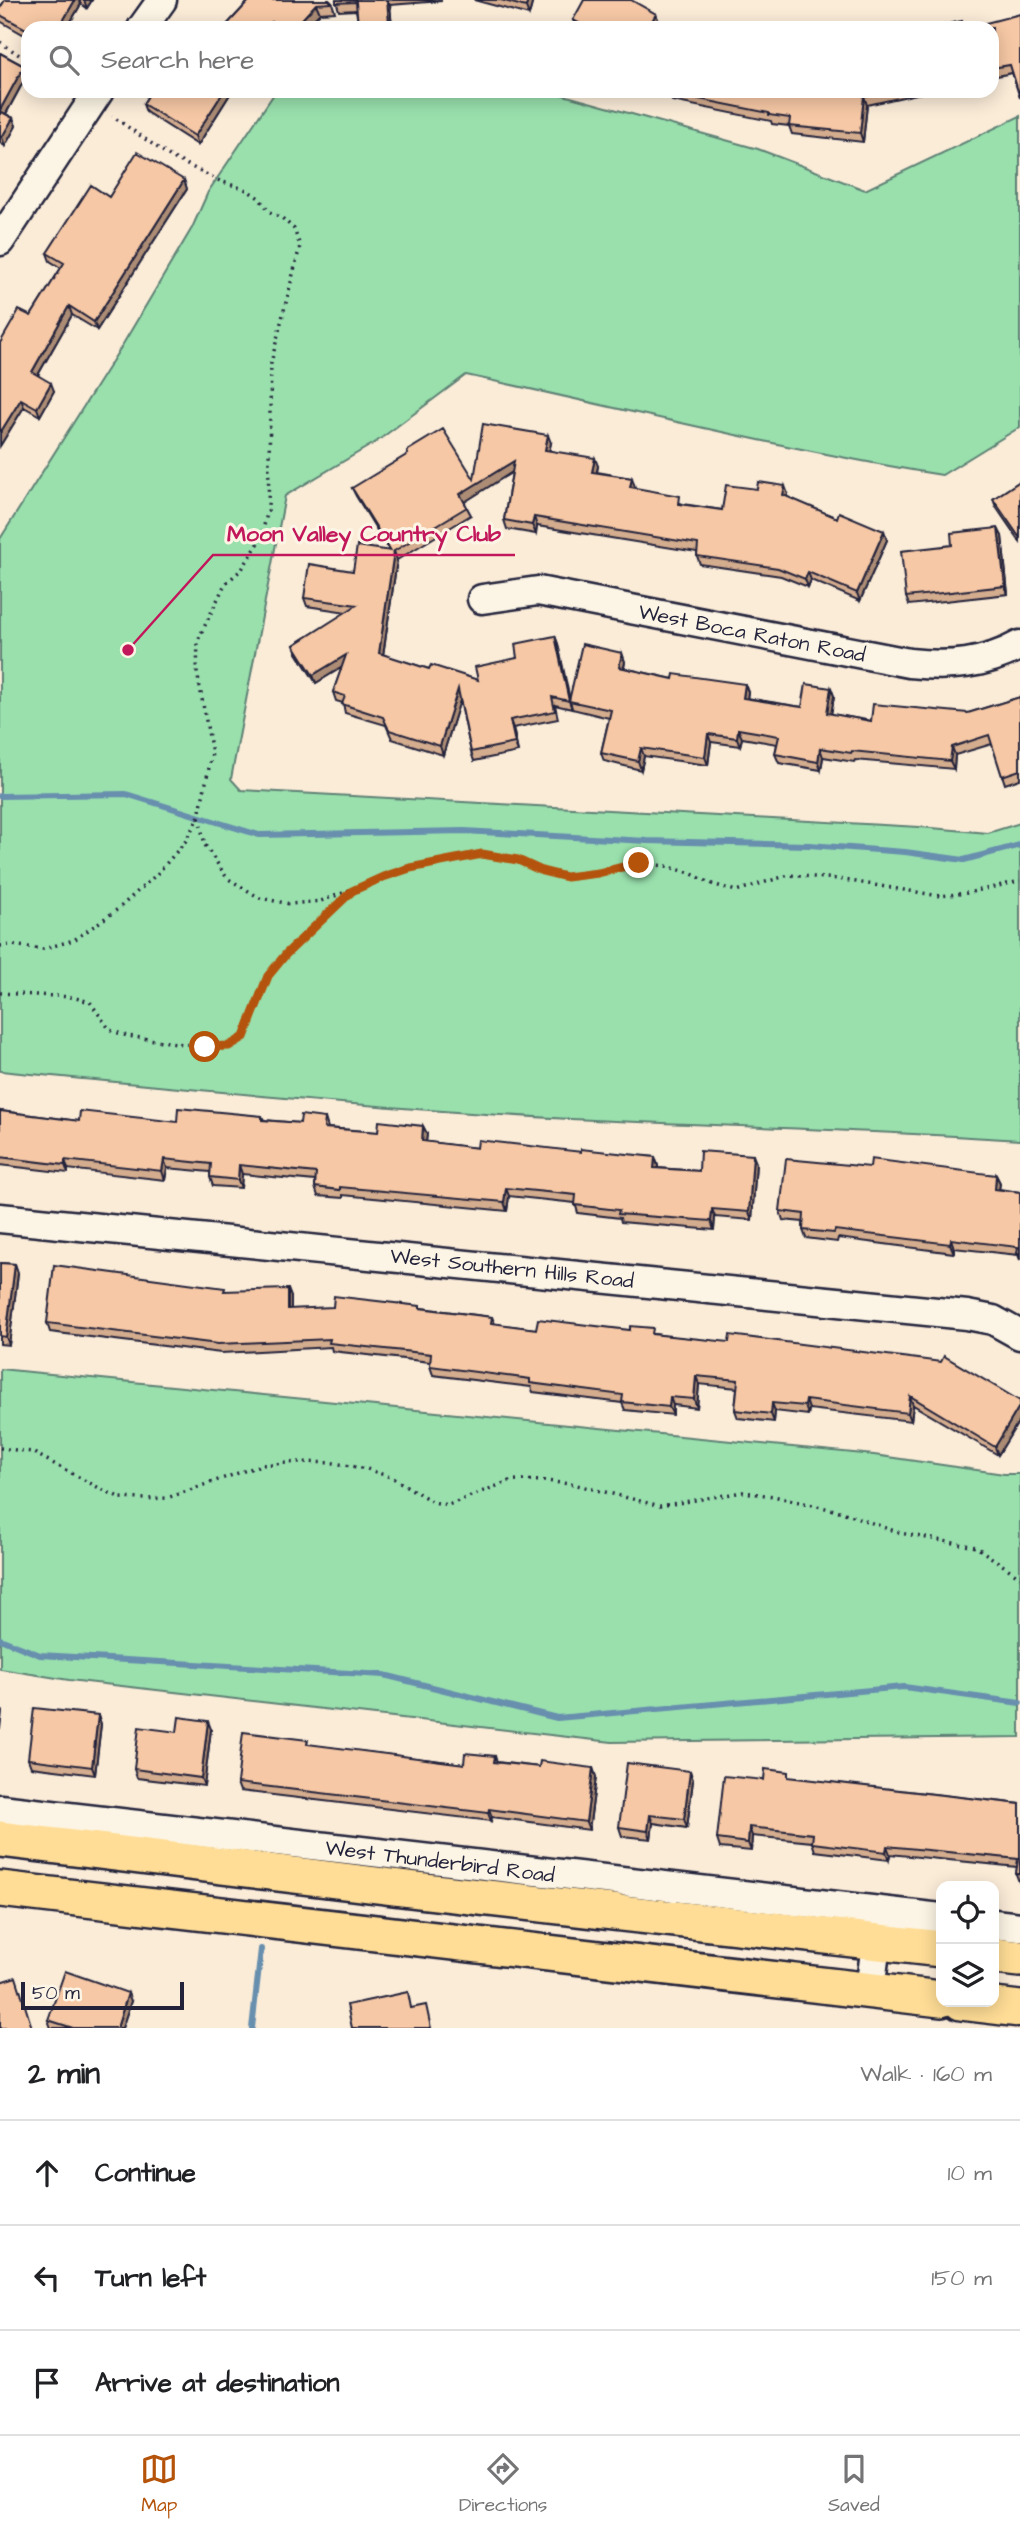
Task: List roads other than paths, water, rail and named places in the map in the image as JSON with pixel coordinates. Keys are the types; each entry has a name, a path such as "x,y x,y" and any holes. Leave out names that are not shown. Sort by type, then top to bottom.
{"main road":[{"name":"West Thunderbird Road","path":"0,1839 232,1867 878,1926 936,1948"},
{"path":"225,1915 232,1867"},
{"path":"0,1889 936,1998"},
{"path":"999,1957 1020,1959"},
{"path":"999,2007 1020,2009"}],"street":[{"path":"147,21 162,0"},
{"path":"0,242 94,98"},
{"name":"West Boca Raton Road","path":"482,599 538,591 939,667 975,664 1020,645"},
{"name":"West Southern Hills Road","path":"0,1218 967,1315 993,1320 1020,1335"},
{"name":"West Thunderbird Road","path":"0,1809 878,1926 936,1919"},
{"path":"999,1925 1020,1927"},
{"path":"870,1990 878,1926"}],"waterway":[{"path":"0,796 126,794 259,835 464,831 647,841 809,845 905,852 964,860 1020,845"},
{"path":"0,1639 40,1655 384,1675 557,1718 904,1687 1020,1703"},
{"path":"252,2028 261,1949"}],"place":[{"name":"Moon Valley Country Club","path":"128,650"}]}
